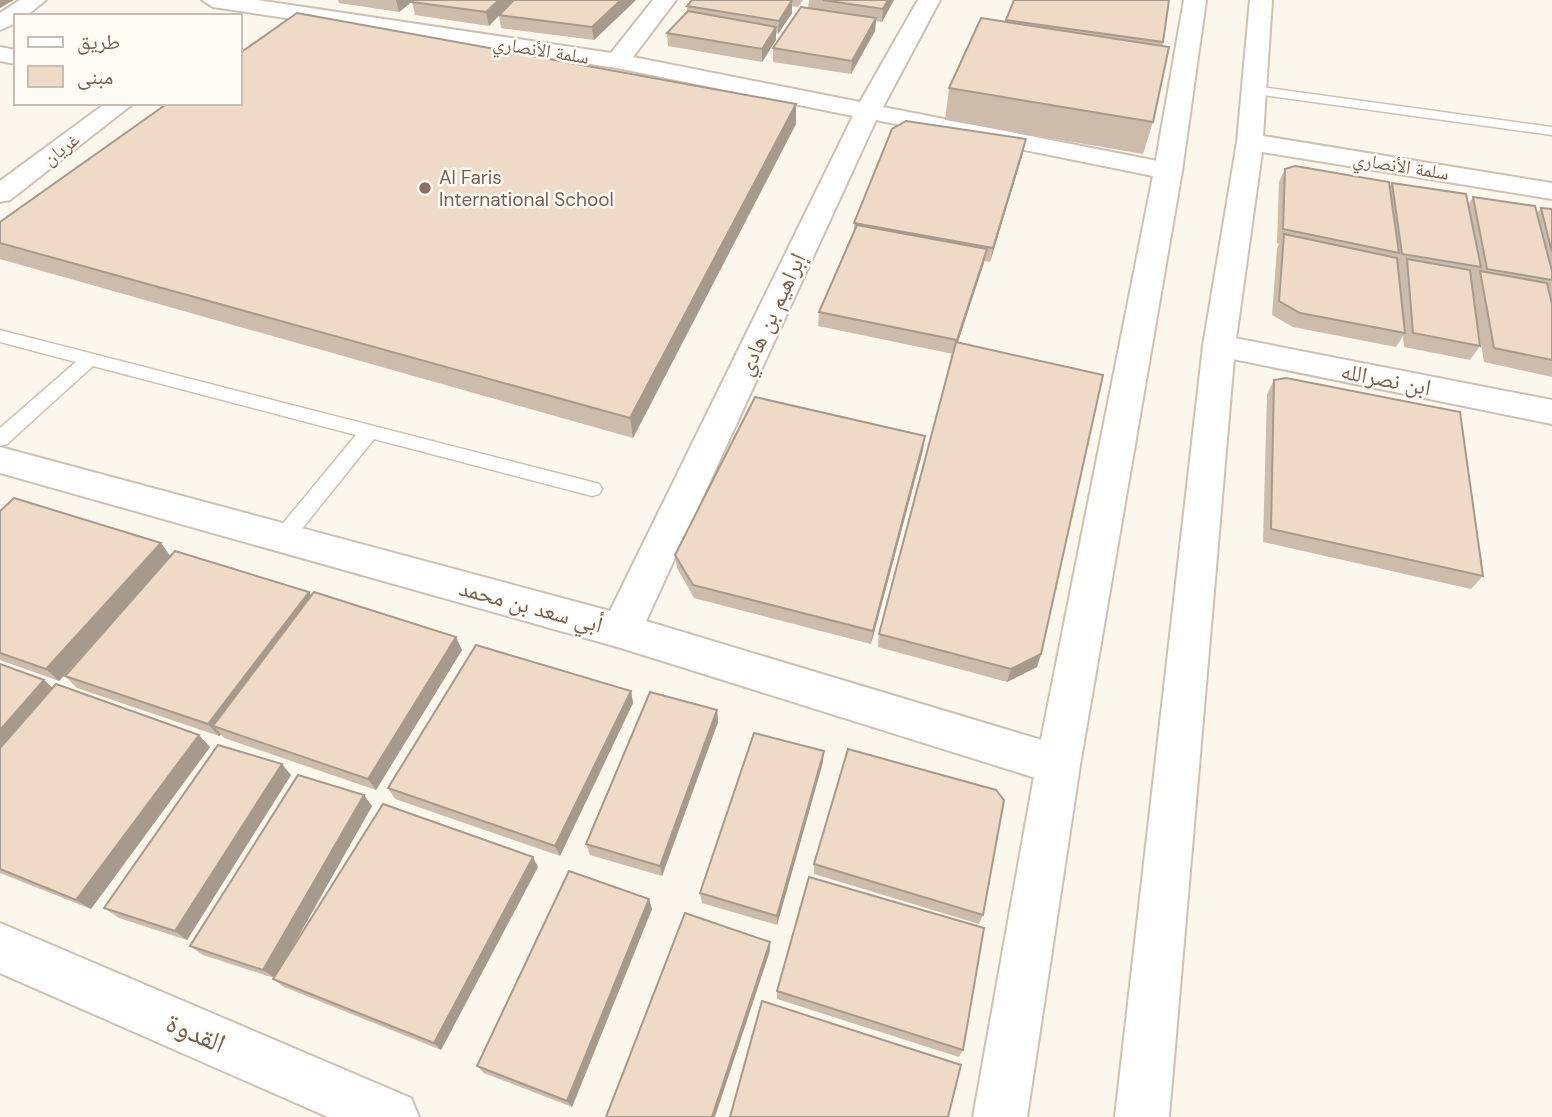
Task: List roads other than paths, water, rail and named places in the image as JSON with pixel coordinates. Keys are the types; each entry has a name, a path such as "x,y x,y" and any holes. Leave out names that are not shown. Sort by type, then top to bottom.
{"street":[{"path":"0,23 35,0"},
{"name":"سلمة الأنصاري","path":"213,0 242,11 617,61 1168,171"},
{"path":"617,61 665,0"},
{"name":"إبراهيم بن هادي","path":"621,631 867,113 929,0"},
{"path":"1000,1117 1058,765 1168,171 1195,0"},
{"path":"1142,1117 1219,346 1250,142 1261,0"},
{"name":"غريان","path":"0,194 119,105"},
{"name":"سلمة الأنصاري","path":"1250,142 1552,191"},
{"name":"ابن نصرالله","path":"1219,346 1552,412"},
{"name":"أبي سعد بن محمد","path":"6,464 621,631 1058,765"},
{"name":"القدوة","path":"0,948 383,1115"}],"lane":[{"path":"1254,90 1552,131"},
{"path":"0,335 592,489"},
{"path":"6,464 90,359"},
{"path":"282,539 370,431"}],"place":[{"name":"Al Faris International School","path":"425,188"}]}
